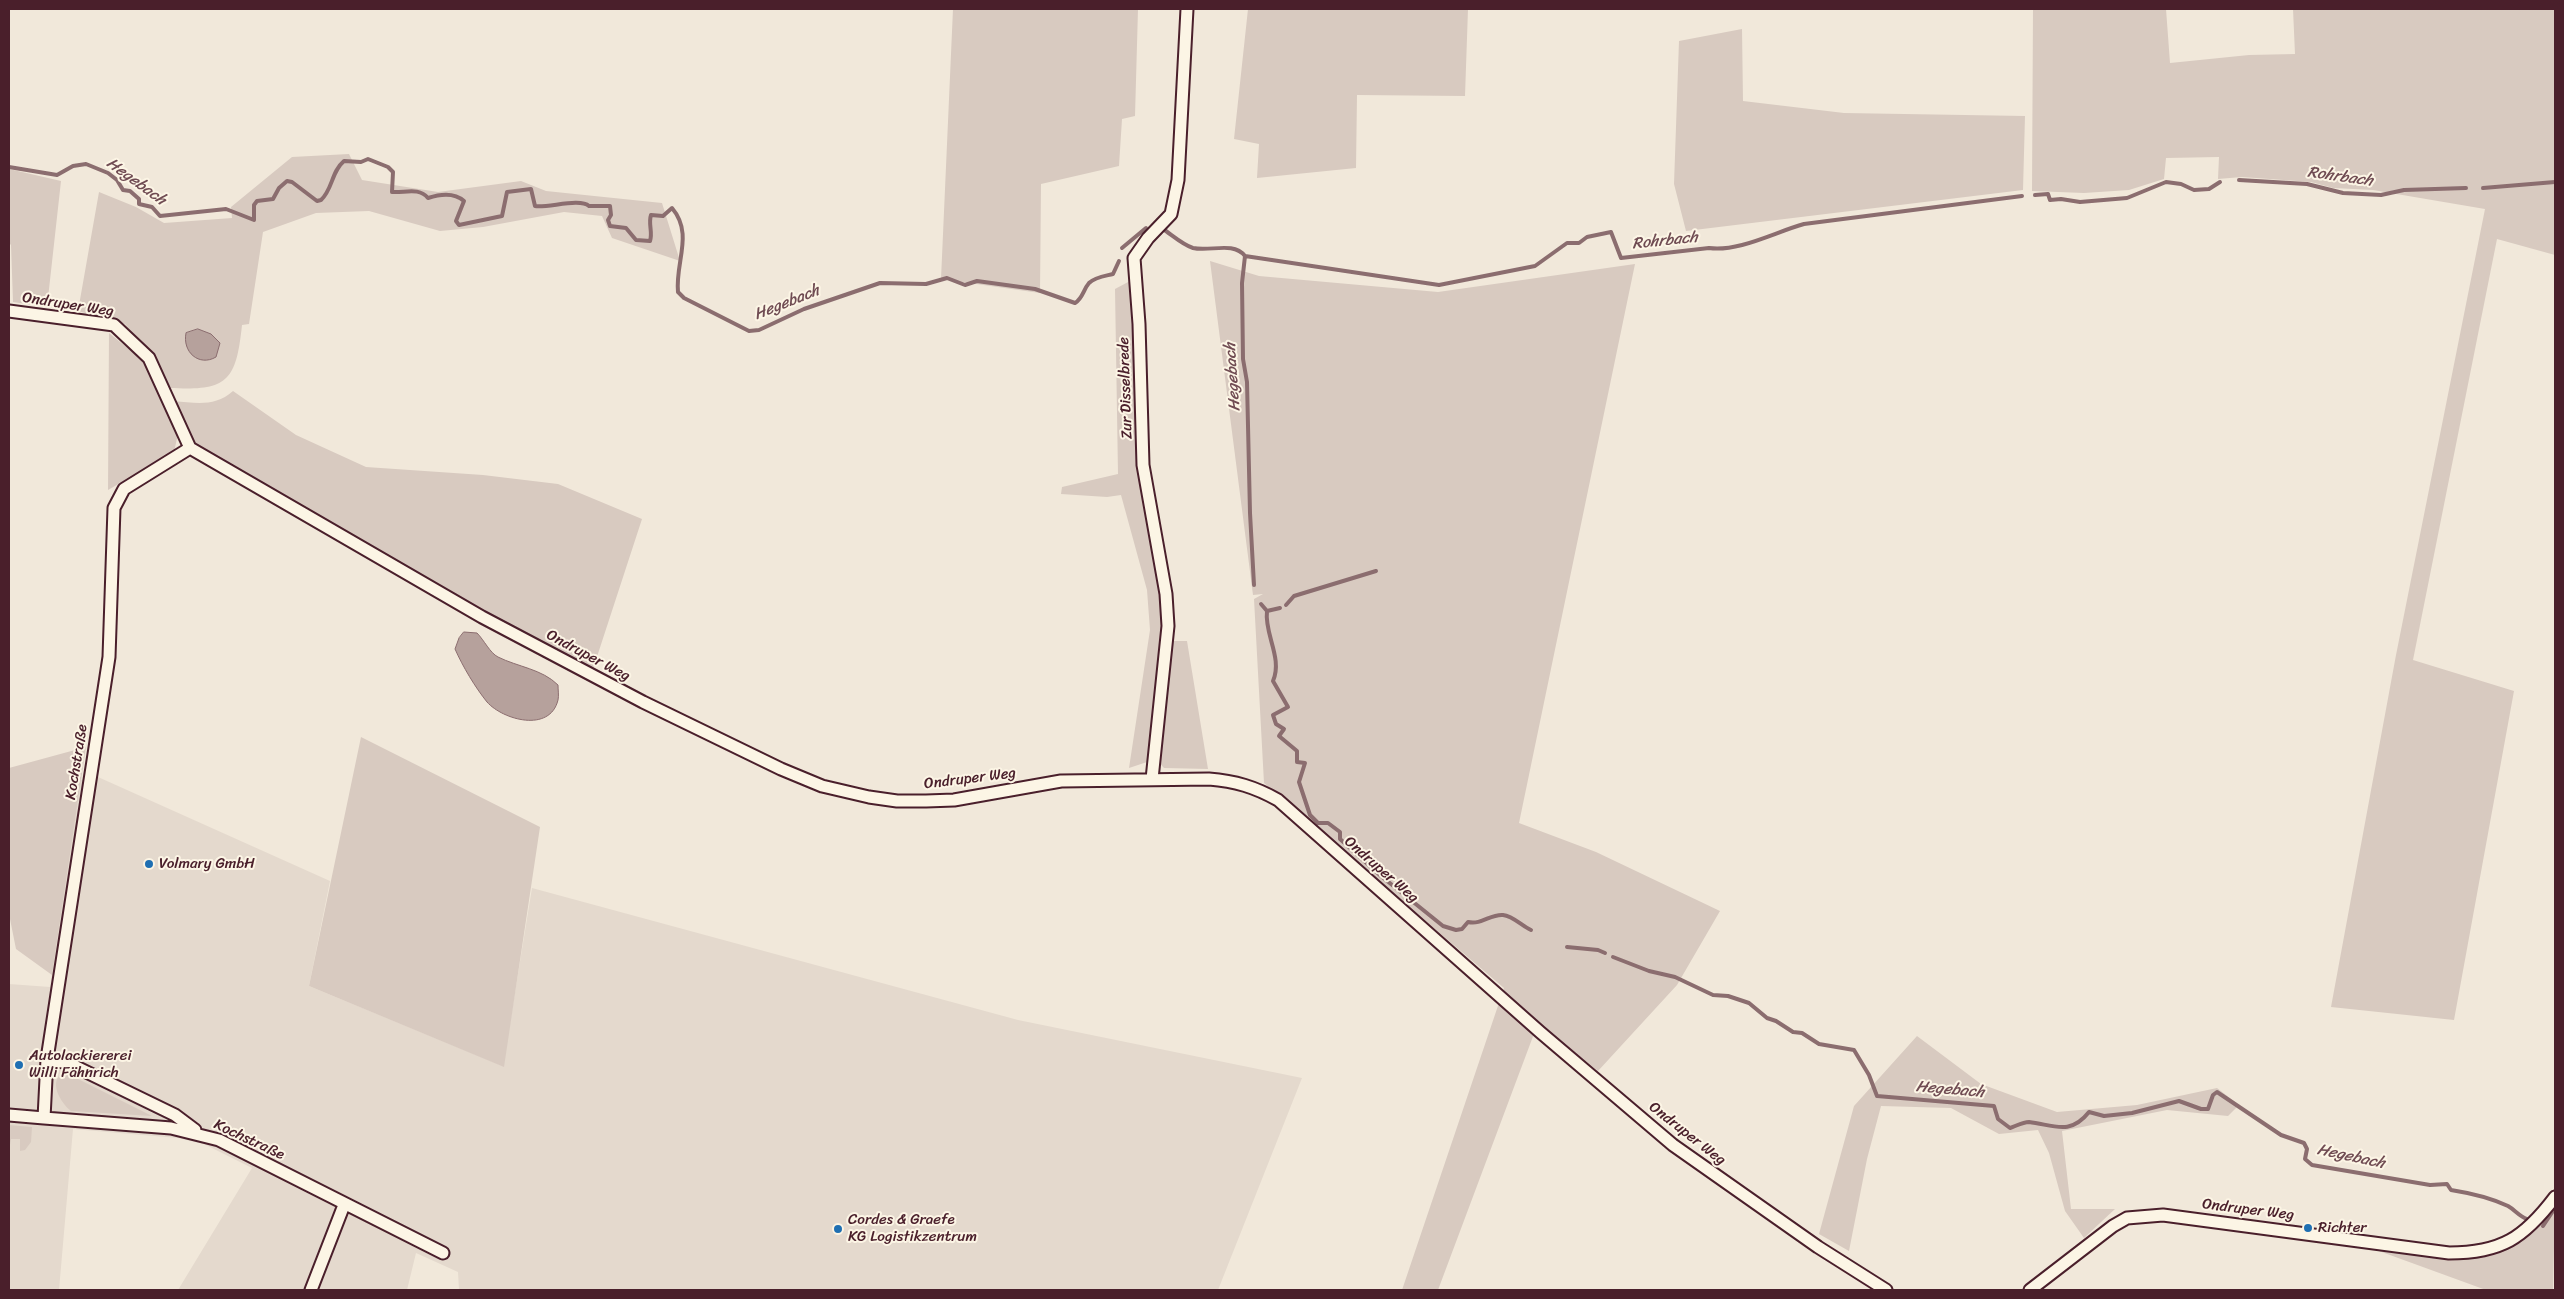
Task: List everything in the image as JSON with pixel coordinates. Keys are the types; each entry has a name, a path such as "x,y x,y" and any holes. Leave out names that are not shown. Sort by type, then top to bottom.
{"street":[{"name":"Zur Disselbrede","path":"1152,779 1168,626 1166,594 1143,465 1139,324 1134,258 1148,238 1171,214 1178,180 1187,9"},
{"name":"Ondruper Weg","path":"9,311 114,325 149,358 190,448 482,617 642,702 781,769 822,786 869,797 897,801 954,800 1061,781 1152,779 1233,781 1258,789 1278,800 1540,1032 1673,1145 1818,1247 1886,1290"},
{"name":"Kochstraße","path":"44,1118 47,1059 109,657 114,508 124,489 190,448"},
{"path":"47,1059 68,1063 175,1115 198,1133"},
{"name":"Kochstraße","path":"9,1115 172,1128 198,1133 241,1151 344,1205 443,1253"},
{"name":"Ondruper Weg","path":"2030,1290 2113,1226 2127,1218 2143,1215 2198,1218 2449,1253 2471,1253 2504,1245 2518,1237 2533,1225 2555,1197"},
{"path":"311,1290 344,1205"}],"shaded area":[{"path":"953,9 1138,9 1135,116 1122,119 1119,166 1041,184 1040,293 941,279"},
{"path":"1248,9 1468,9 1465,96 1357,95 1356,168 1257,178 1259,144 1234,139"},
{"path":"2033,9 2166,9 2170,63 2249,55 2295,54 2293,9 2555,9 2555,255 2497,239 2413,660 2514,691 2454,1020 2331,1007 2396,655 2485,209 2373,190 2333,188 2311,182 2242,177 2218,179 2219,157 2166,158 2164,179 2129,190 2084,193 2032,191"},
{"path":"1742,29 1743,101 1844,113 2025,116 2023,190 1686,231 1674,184 1679,41"},
{"path":"349,154 362,180 438,192 521,181 546,191 662,203 680,261 612,238 602,216 564,212 483,227 440,231 369,211 316,213 263,232 249,324 242,325 240,344 232,371 225,379 204,387 170,388 156,359 125,324 78,311 99,192 136,207 164,223 232,218 231,207 292,157"},
{"path":"9,169 61,181 47,307 13,302 11,245 9,243"},
{"path":"1210,261 1259,276 1438,292 1635,264 1519,823 1596,852 1720,911 1677,985 1598,1071 1538,1023 1438,1290 1402,1290 1504,988 1264,783 1254,599 1263,594 1253,595"},
{"path":"1130,281 1138,466 1162,591 1164,626 1147,762 1129,768 1150,630 1147,590 1121,495 1107,497 1061,494 1062,487 1118,474 1115,289"},
{"path":"198,329 211,334 220,343 216,357 210,360 198,359 189,352 185,340 186,333"},
{"path":"109,333 146,363 178,434 174,452 108,490"},
{"path":"233,391 296,435 366,467 483,475 558,484 642,519 592,672 194,444 174,401 212,402"},
{"path":"464,632 477,633 492,653 498,657 545,675 558,685 558,700 553,710 546,717 526,720 504,714 487,702 455,649 459,638"},
{"path":"1171,641 1187,641 1208,769 1164,768 1157,760"},
{"path":"361,737 540,827 504,1067 309,986"},
{"path":"86,747 52,975 16,949 9,914 9,768"},
{"path":"98,777 330,881 309,986 503,1066 532,888 1018,1020 1302,1078 1218,1290 459,1290 458,1272 416,1253 407,1290 178,1290 252,1168 204,1144 178,1138 73,1129 59,1290 9,1290 9,984 50,987 81,780"},
{"path":"1917,1036 1981,1084 2057,1112 2137,1105 2217,1088 2239,1105 2228,1116 2167,1110 2062,1131 2071,1209 2115,1209 2084,1238 2065,1211 2049,1153 2038,1130 1999,1134 1951,1108 1881,1106 1867,1159 1849,1251 1819,1234 1854,1106"},
{"path":"64,1072 152,1116 71,1111 63,1103 57,1092 57,1081"},
{"path":"9,1125 32,1127 31,1142 25,1150 20,1151 20,1139 11,1139 9,1151"},
{"path":"2555,1206 2553,1290 2486,1290 2368,1247 2447,1257 2470,1257 2493,1253 2514,1244 2535,1229"}],"waterway":[{"name":"Hegebach","path":"9,167 57,175 73,166 86,164 108,173 117,180 123,190 130,191 139,199 139,204 152,207 160,216 226,209 254,220 254,205 257,201 273,199 279,188 287,181 292,182 317,201 321,200 344,161 361,162 368,159 388,167 393,172 392,192 416,192 428,198 447,195 460,198 464,201 456,221 459,225 502,216 507,192 531,189 535,206 571,203 589,206 610,206 611,215 608,220 610,226 626,228 636,240 650,241 651,215 663,216 672,208 682,228 683,238 678,292 684,298 749,331 759,330 804,309 880,283 926,284 947,278 965,285 977,281 1035,289 1075,303 1080,299 1091,281 1113,274 1119,261"},
{"name":"Rohrbach","path":"2239,180 2307,184 2343,193 2381,195 2404,190 2466,188"},
{"name":"Rohrbach","path":"2035,195 2048,194 2050,200 2061,199 2080,202 2127,198 2166,182 2181,184 2194,190 2209,189 2220,182"},
{"name":"Rohrbach","path":"2483,188 2555,182"},
{"name":"Rohrbach","path":"1245,256 1439,285 1535,266 1567,243 1579,243 1587,237 1611,232 1621,258 1732,247 1804,224 2022,196"},
{"path":"1122,248 1146,228"},
{"name":"Hegebach","path":"1163,229 1189,247 1200,249 1228,248 1234,249 1245,256 1242,283 1243,359 1247,382 1250,513 1254,585"},
{"path":"1286,605 1294,596 1376,571"},
{"path":"1261,604 1267,611 1268,628 1275,655 1276,664 1273,681 1288,707 1273,715 1276,724 1284,729 1279,736 1297,751 1297,762 1305,763 1299,782 1310,815 1318,823 1328,823 1340,832 1340,839 1381,876 1443,926 1456,930 1462,929 1468,922 1473,923 1503,915 1510,917 1531,930"},
{"path":"1267,611 1280,608"},
{"path":"1567,947 1598,950 1605,953"},
{"name":"Hegebach","path":"1613,957 1649,971 1675,977 1713,995 1728,996 1749,1003 1767,1018 1776,1021 1793,1032 1802,1033 1819,1044 1854,1050 1869,1075 1877,1096 1994,1106 1998,1119 2010,1128 2029,1122 2068,1127 2075,1124 2089,1112 2104,1116 2132,1113 2179,1101 2201,1109 2208,1109 2213,1095 2217,1092 2281,1135 2304,1143 2307,1149 2305,1159 2312,1165 2430,1185 2447,1184 2451,1190 2480,1196 2508,1206 2527,1219"},
{"name":"Hegebach","path":"2543,1226 2555,1208"}],"place":[{"name":"Volmary GmbH","path":"149,864"},
{"name":"Autolackiererei Willi Fähnrich","path":"19,1065"},
{"name":"Richter","path":"2308,1228"},
{"name":"Cordes & Graefe KG Logistikzentrum","path":"838,1229"}]}
